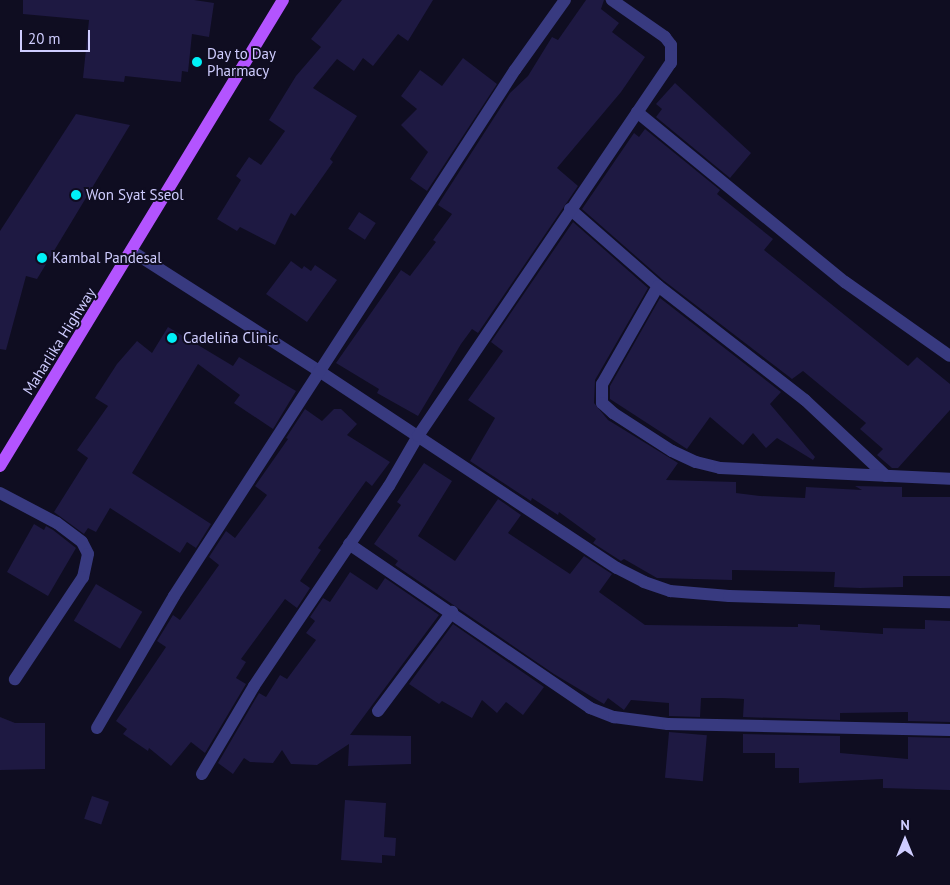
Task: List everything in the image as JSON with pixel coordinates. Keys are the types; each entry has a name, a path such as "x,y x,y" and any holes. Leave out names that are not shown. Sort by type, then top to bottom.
{"main road":[{"name":"Maharlika Highway","path":"0,466 133,252 283,0"}],"street":[{"path":"97,728 174,596 319,370 510,79 565,0"},
{"path":"202,774 254,686 349,544 418,436 570,209 671,63 670,45 664,37 612,0"},
{"path":"637,112 845,282 950,356"},
{"path":"570,209 658,286 805,400 886,476"},
{"path":"133,252 319,370 617,568 670,591 950,602"},
{"path":"658,286 602,384 602,403 613,413 672,451 720,468 950,480"},
{"path":"0,493 57,523 82,542 88,554 83,577 15,679"},
{"path":"349,544 452,612 590,708 614,717 668,724 950,730"},
{"path":"378,711 452,612"}],"building":[{"path":"23,0 194,0 214,3 209,37 192,34 188,72 182,71 181,82 125,76 124,82 83,78 89,20 23,14"},
{"path":"342,0 433,0 408,41 398,34 373,66 363,58 354,71 337,59 313,88 357,116 330,159 333,162 295,216 291,213 275,245 240,227 237,231 217,219 241,180 236,176 249,157 261,165 285,131 269,120 296,76 321,47 311,39"},
{"path":"586,0 604,0 601,9 619,23 612,32 645,57 621,92 557,168 578,186 478,333 472,329 461,344 418,416 377,393 379,389 336,363 401,270 410,276 436,242 433,240 452,214 438,205 441,200 510,93 528,76 552,37 558,40"},
{"path":"463,58 497,84 427,191 410,179 428,152 401,125 417,109 401,96 420,70 442,86"},
{"path":"675,83 751,153 730,178 656,117 662,109 656,104"},
{"path":"76,114 130,125 37,279 26,276 6,350 0,349 0,231"},
{"path":"645,129 720,190 717,194 773,239 764,250 908,366 917,357 950,384 950,410 898,468 892,468 877,455 883,449 860,429 866,423 803,371 792,379 663,280 582,209 634,133 639,137"},
{"path":"359,212 376,223 365,240 348,229"},
{"path":"573,222 648,288 595,380 594,403 608,420 678,463 666,480 736,482 736,493 760,496 805,498 806,487 862,490 855,486 902,487 902,497 950,497 950,576 903,576 903,587 860,588 834,587 835,572 732,570 732,580 657,578 624,559 621,561 593,543 596,539 559,512 558,515 532,498 531,501 470,461 495,418 468,400 503,351 491,342"},
{"path":"291,261 302,269 304,266 311,271 315,265 337,280 307,322 266,294"},
{"path":"660,298 781,392 770,404 815,457 813,460 777,438 766,448 753,433 743,445 710,417 687,449 610,399 610,386"},
{"path":"168,327 233,366 239,357 296,391 273,429 234,403 240,395 198,364 132,473 211,524 196,548 187,542 180,553 110,508 96,532 88,528 84,534 54,512 88,458 77,450 108,406 95,398 117,364 137,341 152,353"},
{"path":"305,409 322,421 334,409 341,409 357,424 347,435 390,462 372,486 366,481 318,548 321,550 300,581 310,588 297,608 285,599 241,659 246,662 236,678 246,684 205,753 191,742 171,766 149,748 148,751 123,734 127,729 116,721 166,647 157,641 173,615 180,620 219,565 209,557 226,531 235,538 267,495 255,486 288,439 286,438"},
{"path":"424,463 452,481 418,536 455,561 498,499 521,515 508,533 570,574 584,556 612,574 599,592 645,625 798,627 798,624 820,625 820,630 883,634 883,628 925,629 925,620 950,621 950,722 908,721 908,712 840,713 840,720 743,717 744,699 701,698 700,717 669,716 669,703 631,700 624,710 608,698 604,704 554,674 395,565 398,561 374,544 401,505 397,502"},
{"path":"34,524 44,530 46,526 53,530 76,548 48,596 7,572"},
{"path":"350,572 377,590 385,578 439,615 350,735 411,736 411,764 348,766 349,744 317,765 291,764 282,750 273,763 250,762 244,758 233,774 218,763 259,693 266,697 280,675 287,679 316,640 306,633 315,621 310,617 323,598 330,602"},
{"path":"96,584 142,612 120,649 74,621"},
{"path":"453,624 544,687 523,715 506,702 497,713 482,700 472,718 442,701 439,704 409,684"},
{"path":"0,717 15,723 45,723 45,769 0,770"},
{"path":"669,732 707,735 703,781 665,778"},
{"path":"743,734 840,736 840,753 908,759 908,737 950,738 950,790 883,788 883,779 799,783 799,768 775,768 775,753 743,753"},
{"path":"92,796 109,802 101,825 84,819"},
{"path":"345,800 386,803 384,837 396,838 395,856 382,855 382,863 341,860"}],"place":[{"name":"Day to Day Pharmacy","path":"197,62"},
{"name":"Won Syat Sseol","path":"76,195"},
{"name":"Kambal Pandesal","path":"42,258"},
{"name":"Cadeliña Clinic","path":"172,338"}]}
